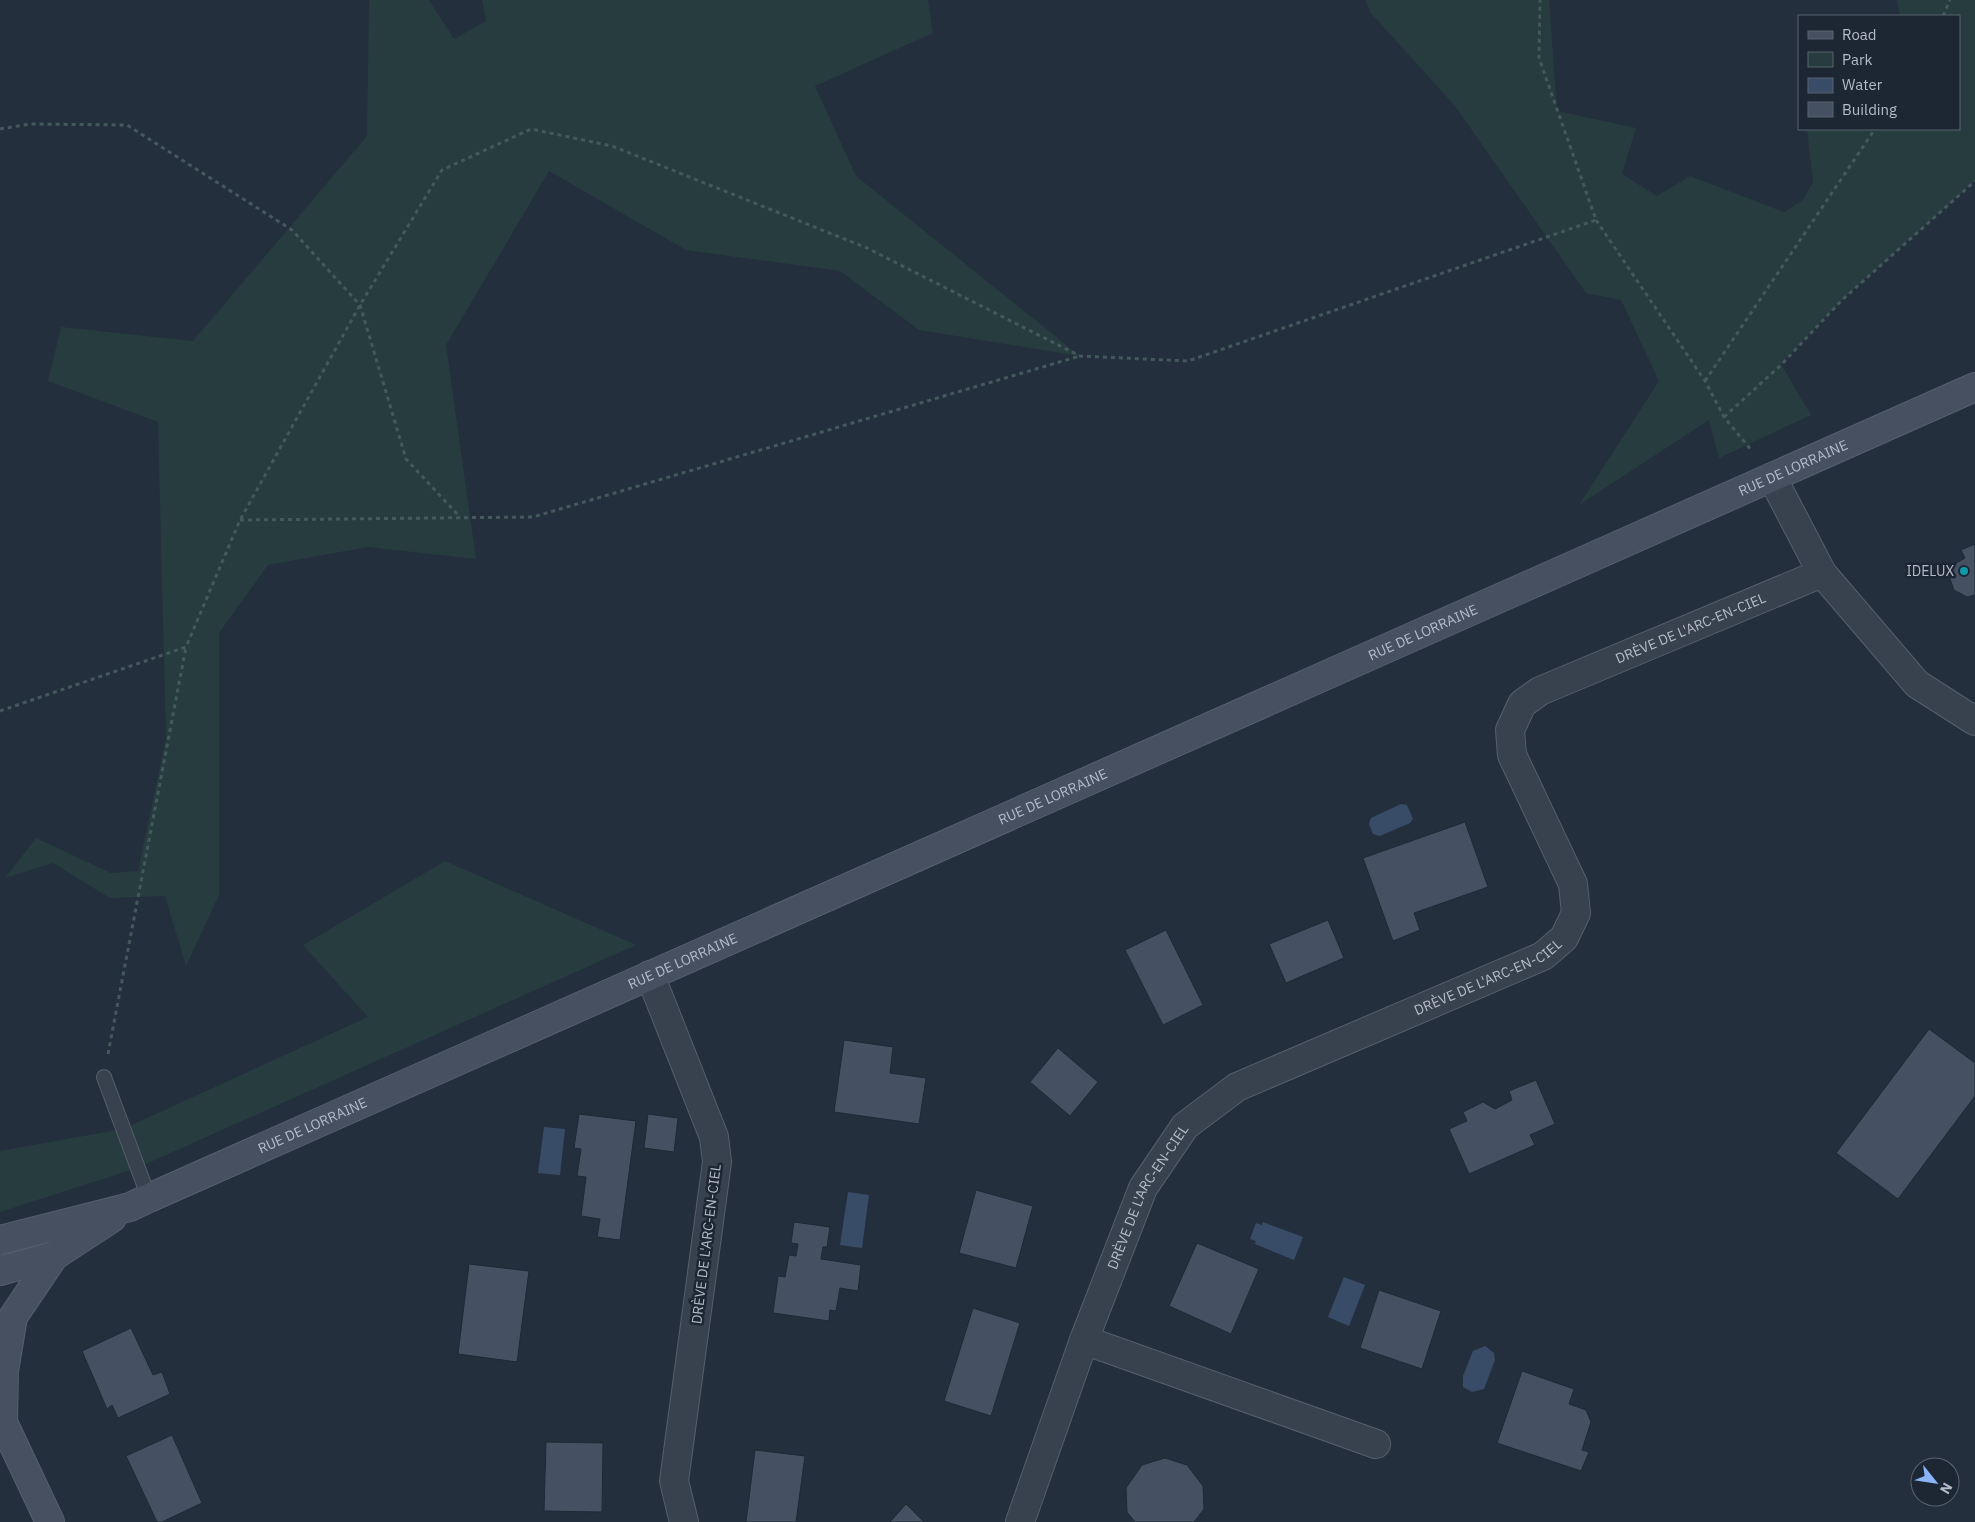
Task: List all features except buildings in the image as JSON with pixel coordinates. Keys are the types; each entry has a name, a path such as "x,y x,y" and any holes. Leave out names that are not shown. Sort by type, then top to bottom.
{"main road":[{"name":"RUE DE LORRAINE","path":"0,1271 54,1256 140,1202 1975,387"},
{"name":"RUE DE LORRAINE","path":"0,1240 140,1202"},
{"name":"RUE DE LORRAINE","path":"1,1419 4,1371 13,1317 54,1256"},
{"path":"1,1419 50,1522"}],"street":[{"path":"1772,477 1822,573 1917,684 1975,720"},
{"name":"DRÈVE DE L'ARC-EN-CIEL","path":"1020,1522 1084,1340 1144,1188 1185,1126 1237,1087 1543,956 1564,938 1576,913 1573,884 1512,755 1510,730 1522,704 1540,691 1822,573"},
{"name":"DRÈVE DE L'ARC-EN-CIEL","path":"650,976 714,1136 717,1162 674,1481 684,1522"},
{"path":"1084,1340 1376,1444"}],"lane":[{"path":"104,1078 140,1202"}],"path":[{"path":"1540,0 1539,58 1596,220 1705,381 1724,417 1772,477"},
{"path":"1943,15 1950,0"},
{"path":"0,129 30,124 127,125 292,230 360,305 406,459 460,518"},
{"path":"104,1078 186,647 240,520 360,305 442,170 531,129 612,146 867,248 1080,356"},
{"path":"1705,381 1874,130"},
{"path":"1724,417 1781,365 1842,300 1975,181"},
{"path":"240,520 532,517 1080,356 1188,361 1596,220"},
{"path":"0,712 186,647"}],"green space":[{"path":"369,0 429,0 454,39 486,21 482,0 928,0 933,33 815,86 856,176 1080,356 919,330 840,271 686,250 549,171 446,345 476,559 368,547 268,565 219,633 219,895 186,966 165,896 110,898 53,863 5,878 36,838 111,873 138,871 166,739 158,422 48,381 61,327 193,341 367,136"},
{"path":"1366,0 1549,0 1557,111 1636,128 1622,174 1657,196 1690,176 1784,212 1803,200 1813,182 1807,130 1960,130 1960,15 1900,15 1897,0 1975,0 1975,181 1842,300 1781,364 1811,415 1719,458 1709,420 1579,505 1659,381 1621,300 1586,293 1455,106 1370,12"},
{"path":"445,861 636,945 137,1168 0,1212 0,1151 123,1129 368,1017 303,945"}],"water":[{"path":"1401,804 1407,805 1413,819 1410,823 1380,836 1373,834 1369,824 1371,818"},
{"path":"544,1127 565,1129 560,1175 538,1173"},
{"path":"848,1192 869,1195 862,1248 840,1245"},
{"path":"1263,1222 1303,1237 1294,1260 1255,1244 1256,1241 1250,1239 1256,1223 1262,1225"},
{"path":"1344,1277 1365,1285 1349,1326 1328,1317"},
{"path":"1485,1346 1494,1353 1495,1360 1484,1389 1472,1392 1463,1387 1463,1376 1473,1351"}],"place":[{"name":"IDELUX","path":"1964,571"}]}
